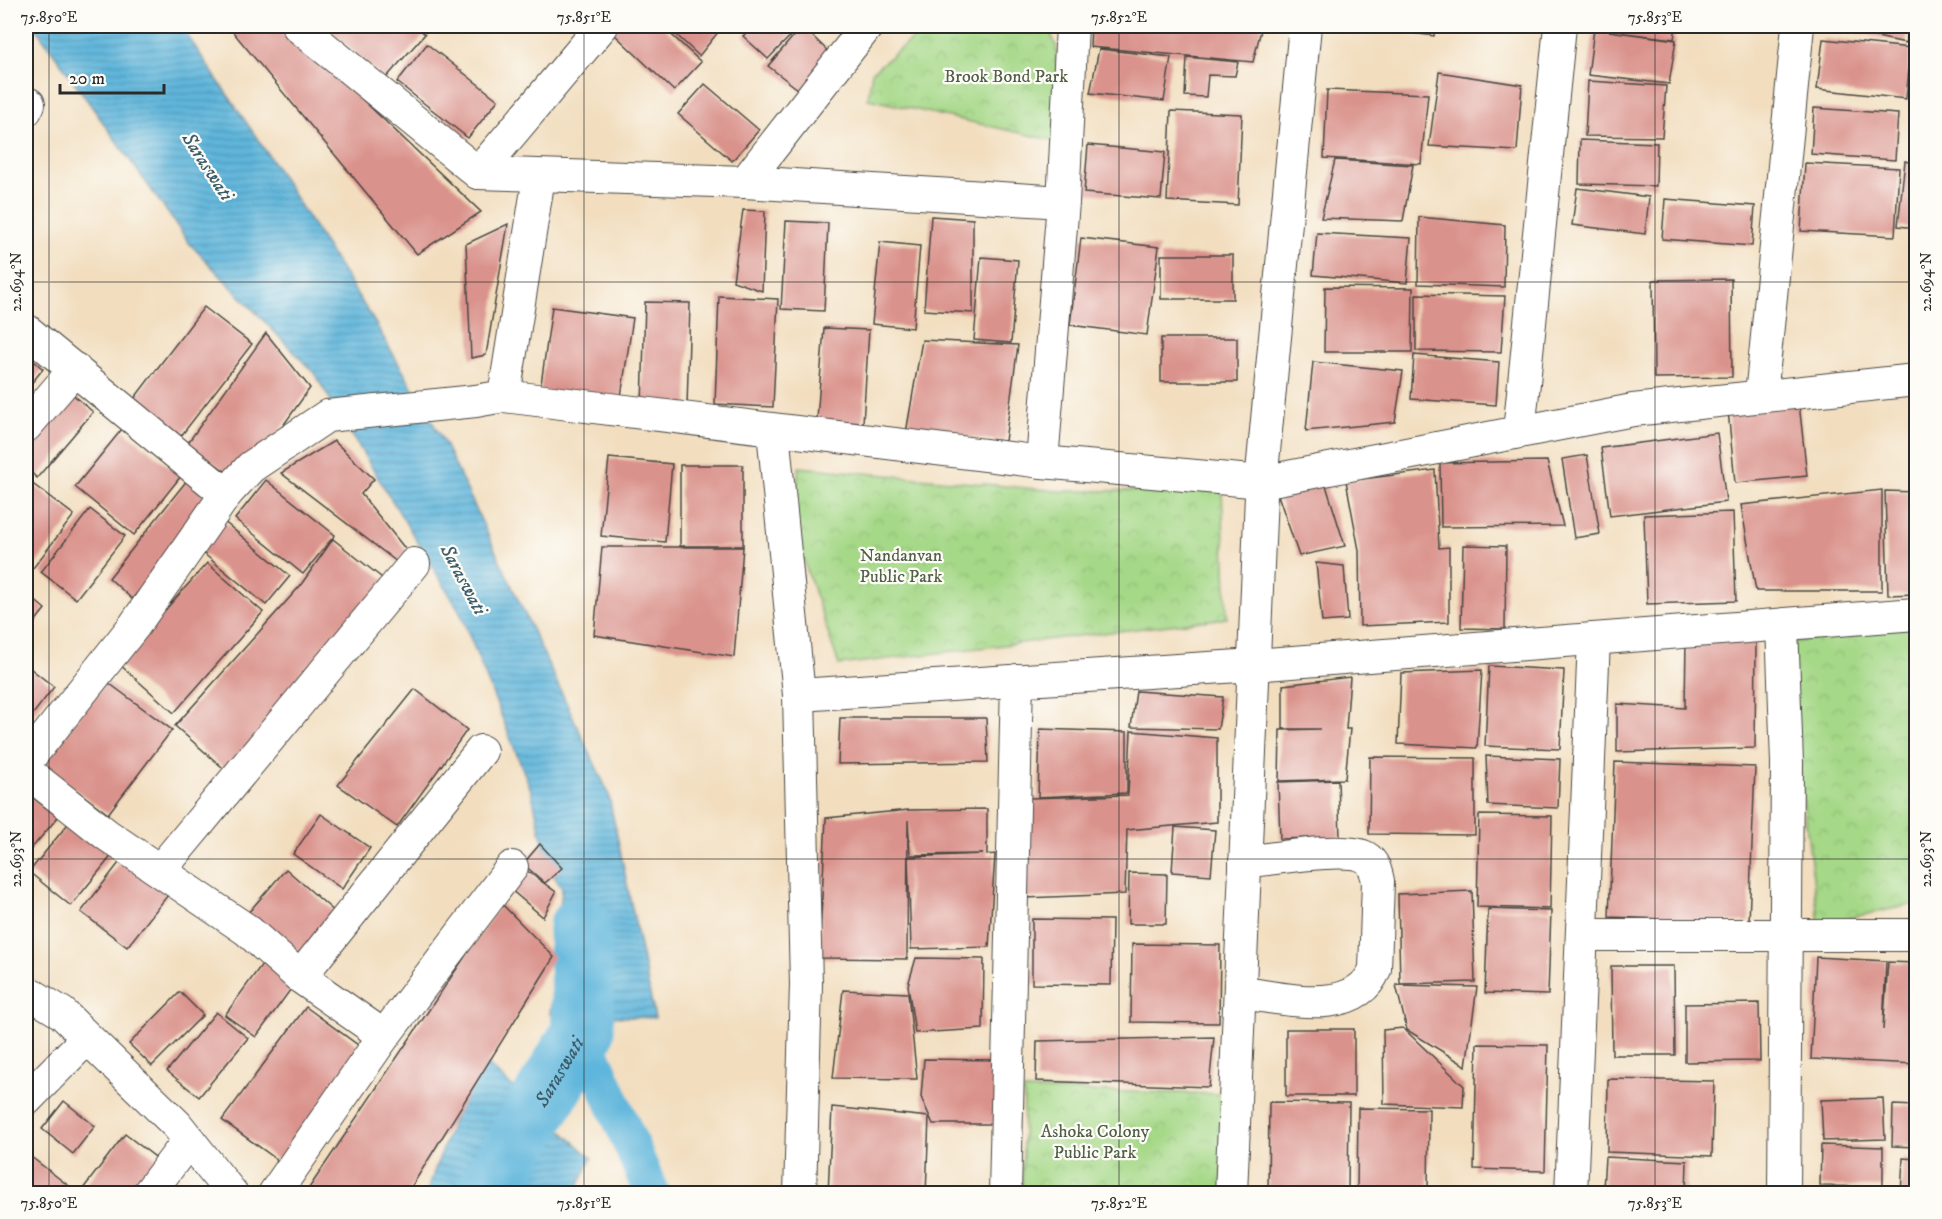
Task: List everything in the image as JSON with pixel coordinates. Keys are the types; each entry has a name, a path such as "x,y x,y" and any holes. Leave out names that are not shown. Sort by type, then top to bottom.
{"street":[{"path":"298,26 478,173 540,177 745,182 1063,202"},
{"path":"478,173 602,26"},
{"path":"745,182 867,26"},
{"path":"1042,462 1063,202 1072,26"},
{"path":"1232,1194 1262,482 1305,26"},
{"path":"1519,432 1560,26"},
{"path":"1761,396 1798,26"},
{"path":"490,399 540,177"},
{"path":"26,330 226,494"},
{"path":"26,426 75,369"},
{"path":"26,762 134,627 226,494 251,467 327,416 490,399 1042,462 1262,482 1633,410 1917,380"},
{"path":"773,431 799,694 806,984 800,1194"},
{"path":"161,869 414,564"},
{"path":"799,694 1254,664 1917,614"},
{"path":"1782,625 1788,763 1784,935 1784,1194"},
{"path":"1571,1194 1594,639"},
{"path":"1005,1194 1017,680"},
{"path":"300,977 481,751"},
{"path":"26,771 107,835 161,869 247,930 300,977 384,1036"},
{"path":"1241,993 1322,1001 1341,999 1358,993 1370,982 1375,969 1376,947 1378,881 1375,867 1367,858 1341,853 1245,862"},
{"path":"274,1194 384,1036 512,867"},
{"path":"1582,935 1917,935"},
{"path":"26,991 62,1013 189,1140 232,1194"},
{"path":"26,1100 87,1038"},
{"path":"148,1194 189,1140"}],"green space":[{"name":"Brook Bond Park","path":"928,26 1047,26 1056,45 1061,142 868,99 872,72"},
{"name":"Nandanvan Public Park","path":"799,467 1058,491 1222,490 1227,618 839,665 792,526"},
{"path":"1916,621 1916,904 1819,924 1783,644"},
{"name":"Ashoka Colony Public Park","path":"1024,1090 1224,1094 1223,1193 1022,1194"}],"water":[{"path":"34,26 181,26 267,153 374,321 444,442 608,792 655,1018 550,1014 562,888 549,869 531,790 459,610 314,373 190,244"},
{"path":"477,1055 592,1158 575,1193 426,1194"}],"building":[{"path":"242,26 285,26 481,212 417,254 233,32"},
{"path":"324,26 415,26 425,34 385,79"},
{"path":"620,26 662,26 701,62 674,91 613,33"},
{"path":"667,26 723,26 699,56"},
{"path":"753,26 800,26 768,59 743,36"},
{"path":"802,26 832,55 803,93 768,66"},
{"path":"1091,26 1262,26 1253,62 1090,47"},
{"path":"1359,26 1435,26 1434,36"},
{"path":"1591,26 1676,26 1674,39 1609,31 1676,40 1669,84 1588,75 1594,29"},
{"path":"1825,26 1909,26 1906,43"},
{"path":"1823,39 1911,48 1906,99 1817,89"},
{"path":"427,44 498,100 468,138 397,82"},
{"path":"1099,49 1171,57 1164,101 1090,93"},
{"path":"1913,55 1916,55 1916,107 1909,107"},
{"path":"1187,57 1238,62 1235,76 1208,75 1206,97 1185,96"},
{"path":"1439,72 1522,85 1517,151 1429,146"},
{"path":"1588,81 1666,86 1662,137 1585,136"},
{"path":"705,84 759,130 732,161 678,114"},
{"path":"1327,90 1428,94 1421,164 1324,158"},
{"path":"1814,108 1898,114 1895,160 1811,154"},
{"path":"1171,111 1242,114 1238,205 1167,201"},
{"path":"1580,140 1657,143 1656,186 1579,184"},
{"path":"1088,145 1165,152 1161,199 1084,193"},
{"path":"1335,160 1413,165 1403,221 1321,218"},
{"path":"1905,161 1916,164 1916,228 1898,226"},
{"path":"1805,163 1899,168 1895,236 1801,231"},
{"path":"1577,188 1649,197 1645,234 1572,225"},
{"path":"1665,199 1755,206 1752,246 1662,239"},
{"path":"743,210 765,211 762,291 733,281"},
{"path":"931,216 973,219 973,313 924,310"},
{"path":"1419,217 1505,225 1504,287 1418,284"},
{"path":"786,221 828,223 824,311 781,309"},
{"path":"508,224 486,355 471,358 466,244"},
{"path":"1317,233 1411,238 1407,283 1313,275"},
{"path":"1081,238 1159,247 1147,335 1070,325"},
{"path":"880,242 920,246 913,328 872,324"},
{"path":"1161,255 1233,255 1233,299 1161,299"},
{"path":"981,257 1018,260 1011,343 974,340"},
{"path":"1731,279 1732,377 1654,378 1653,280"},
{"path":"1325,287 1413,288 1412,352 1324,352"},
{"path":"1416,294 1505,296 1501,352 1416,351"},
{"path":"719,296 778,299 773,407 715,404"},
{"path":"645,302 690,303 687,407 642,406"},
{"path":"204,307 252,344 181,436 133,400"},
{"path":"552,307 633,318 620,403 540,391"},
{"path":"824,328 869,330 863,423 817,420"},
{"path":"266,333 310,388 242,483 187,444"},
{"path":"1161,338 1237,338 1237,382 1161,382"},
{"path":"922,340 1018,345 1005,441 906,433"},
{"path":"26,354 43,369 26,390"},
{"path":"1414,355 1499,362 1496,405 1411,399"},
{"path":"1313,362 1403,371 1395,422 1306,431"},
{"path":"69,391 93,412 37,478 26,468 26,442"},
{"path":"1799,403 1807,476 1735,483 1728,410"},
{"path":"122,429 181,476 134,535 75,487"},
{"path":"1717,433 1726,502 1610,516 1601,448"},
{"path":"334,441 374,479 361,494 407,551 397,562 281,473"},
{"path":"1587,455 1600,534 1574,538 1562,459"},
{"path":"609,458 672,464 665,542 601,536"},
{"path":"1547,461 1563,526 1441,527 1440,463"},
{"path":"680,465 743,465 743,546 680,546"},
{"path":"1435,470 1439,548 1449,547 1449,622 1360,626 1359,550 1346,481"},
{"path":"26,479 74,515 30,572 26,569"},
{"path":"188,479 215,502 132,599 109,578"},
{"path":"1324,479 1345,546 1299,556 1278,495"},
{"path":"266,480 335,535 303,574 235,519"},
{"path":"1882,490 1882,591 1756,591 1741,505"},
{"path":"1885,491 1916,492 1916,594 1888,595"},
{"path":"90,509 125,536 76,599 41,572"},
{"path":"1733,512 1736,601 1647,604 1644,515"},
{"path":"222,520 290,576 266,605 198,549"},
{"path":"333,539 386,581 230,774 175,726 300,586"},
{"path":"1463,545 1506,546 1505,629 1461,628"},
{"path":"602,547 743,547 734,657 594,635"},
{"path":"207,563 263,612 174,713 118,663"},
{"path":"1316,563 1344,566 1348,620 1322,622"},
{"path":"26,593 45,609 26,633"},
{"path":"1686,641 1756,642 1755,748 1617,752 1617,704 1685,708"},
{"path":"26,665 54,687 26,723"},
{"path":"1489,666 1564,670 1560,749 1485,746"},
{"path":"1482,670 1477,748 1398,744 1401,673"},
{"path":"1350,677 1346,729 1350,729 1345,779 1279,781 1280,730 1320,729 1283,729 1283,685"},
{"path":"106,681 172,730 108,814 43,765"},
{"path":"415,689 467,730 397,827 338,785"},
{"path":"1136,691 1223,697 1218,729 1131,727"},
{"path":"840,718 986,718 988,762 838,764"},
{"path":"1040,729 1127,732 1127,793 1038,797"},
{"path":"1131,731 1217,738 1217,822 1127,830 1125,894 1025,898 1030,798 1128,795"},
{"path":"1486,756 1560,759 1558,808 1488,805"},
{"path":"1370,757 1475,758 1475,835 1369,834"},
{"path":"1615,762 1755,767 1749,922 1609,917"},
{"path":"1338,780 1340,837 1280,839 1278,782"},
{"path":"32,797 58,817 26,855 26,805"},
{"path":"987,809 987,855 995,854 989,947 911,949 908,857 983,854 910,855 908,820 907,959 819,958 826,818 909,810"},
{"path":"321,814 370,848 342,889 293,854"},
{"path":"1479,815 1552,816 1550,909 1477,907"},
{"path":"71,820 113,854 71,906 29,872"},
{"path":"1175,827 1215,830 1211,875 1172,872"},
{"path":"540,844 562,868 545,883 523,864"},
{"path":"122,859 168,895 127,947 81,912"},
{"path":"519,865 556,892 543,917 503,883"},
{"path":"286,869 336,913 297,958 247,914"},
{"path":"1129,873 1167,874 1166,924 1128,924"},
{"path":"1472,891 1475,982 1400,984 1398,894"},
{"path":"501,903 554,957 407,1194 305,1194"},
{"path":"1488,909 1551,911 1548,995 1485,993"},
{"path":"1032,919 1112,920 1111,985 1032,984"},
{"path":"1132,944 1220,945 1219,1023 1131,1022"},
{"path":"1816,957 1886,961 1883,1030 1888,962 1916,963 1916,1064 1811,1059"},
{"path":"916,958 984,959 983,1029 915,1033 908,985"},
{"path":"265,960 296,982 256,1037 225,1015"},
{"path":"1611,966 1674,966 1675,1055 1612,1055"},
{"path":"1396,985 1477,987 1466,1066 1407,1030"},
{"path":"843,990 908,993 917,1079 833,1078"},
{"path":"180,992 203,1015 152,1066 129,1044"},
{"path":"1759,1003 1760,1061 1685,1062 1685,1004"},
{"path":"306,1007 362,1048 279,1161 222,1120"},
{"path":"216,1012 248,1038 199,1097 167,1071"},
{"path":"1403,1028 1464,1086 1463,1107 1384,1104 1383,1030"},
{"path":"1286,1029 1354,1029 1354,1096 1286,1096"},
{"path":"1214,1037 1209,1087 1036,1081 1037,1041"},
{"path":"1477,1044 1548,1045 1545,1171 1474,1169"},
{"path":"924,1059 1001,1060 995,1124 933,1124 921,1097"},
{"path":"1608,1079 1714,1081 1712,1156 1607,1152"},
{"path":"1883,1098 1885,1139 1823,1141 1821,1100"},
{"path":"64,1101 95,1126 73,1154 42,1129"},
{"path":"1269,1102 1349,1103 1348,1194 1268,1194"},
{"path":"1893,1105 1916,1106 1916,1147 1892,1146"},
{"path":"832,1107 929,1117 926,1194 828,1194"},
{"path":"1358,1108 1429,1109 1428,1194 1357,1194"},
{"path":"125,1134 163,1163 138,1194 79,1194"},
{"path":"1821,1145 1883,1147 1883,1187 1820,1186"},
{"path":"26,1153 74,1190 72,1194 26,1194"},
{"path":"1605,1157 1687,1161 1686,1194 1603,1190"},
{"path":"1903,1158 1916,1159 1916,1194 1901,1194"}],"waterway":[{"name":"Saraswati","path":"487,1194 583,1033 580,928"},
{"path":"583,1033 652,1194"}]}
